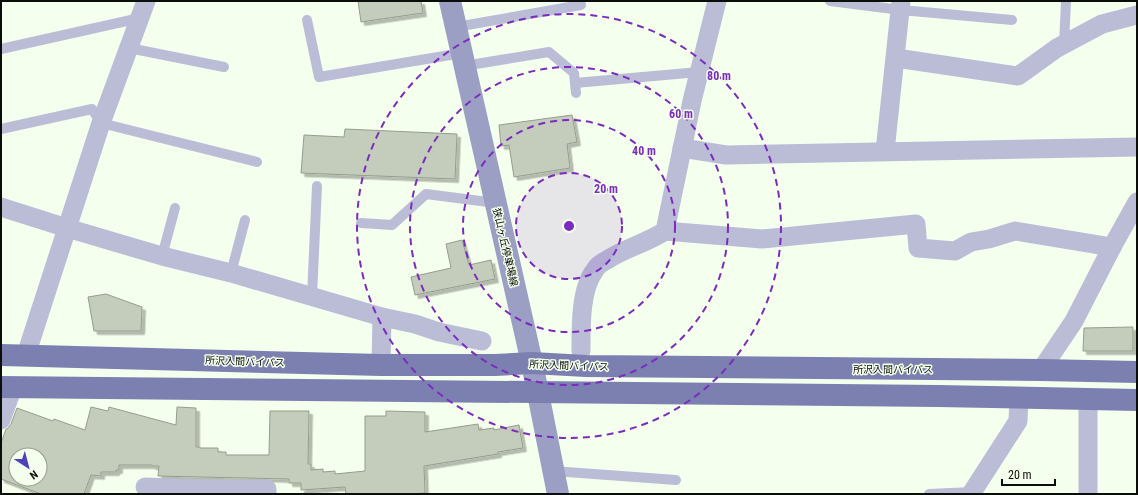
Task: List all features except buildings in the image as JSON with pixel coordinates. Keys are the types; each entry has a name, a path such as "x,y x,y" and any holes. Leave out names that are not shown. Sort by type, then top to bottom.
{"highway":[{"name":"所沢入間バイパス","path":"1,355 381,365 495,365 532,363 586,366 1137,372"},
{"path":"7,387 938,396 1137,400"}],"main road":[{"name":"狭山ヶ丘停車場線","path":"450,1 532,363 558,494"}],"street":[{"path":"665,231 692,101 717,1"},
{"path":"885,151 901,5"},
{"path":"26,356 101,123 143,10"},
{"path":"896,58 1018,76 1064,45 1102,24 1137,15"},
{"path":"682,148 726,155 1137,147"},
{"path":"1041,370 1074,321 1137,202"},
{"path":"1,207 162,256 230,273 439,332 482,341"},
{"path":"581,351 581,314 587,284 595,270 607,260 654,238 665,231 762,239 916,224 918,248 955,251 970,242 989,240 1015,231 1112,247"},
{"path":"381,365 382,316"},
{"path":"1,420 7,387"},
{"path":"971,493 1018,421 1019,398"},
{"path":"1088,399 1088,494"},
{"path":"146,487 199,491 267,489 267,494"}],"lane":[{"path":"456,27 581,4 580,1"},
{"path":"830,1 901,5 1012,20"},
{"path":"1064,45 1066,1"},
{"path":"1,49 143,10"},
{"path":"307,20 319,77 463,60 549,52 574,73 576,93"},
{"path":"129,48 224,67"},
{"path":"575,83 699,72"},
{"path":"1,130 92,109 101,123 257,162"},
{"path":"312,296 318,186"},
{"path":"361,222 392,225 426,194 496,203"},
{"path":"162,256 176,208"},
{"path":"230,273 245,220"},
{"path":"554,471 676,480"},
{"path":"930,494 971,493"}]}
